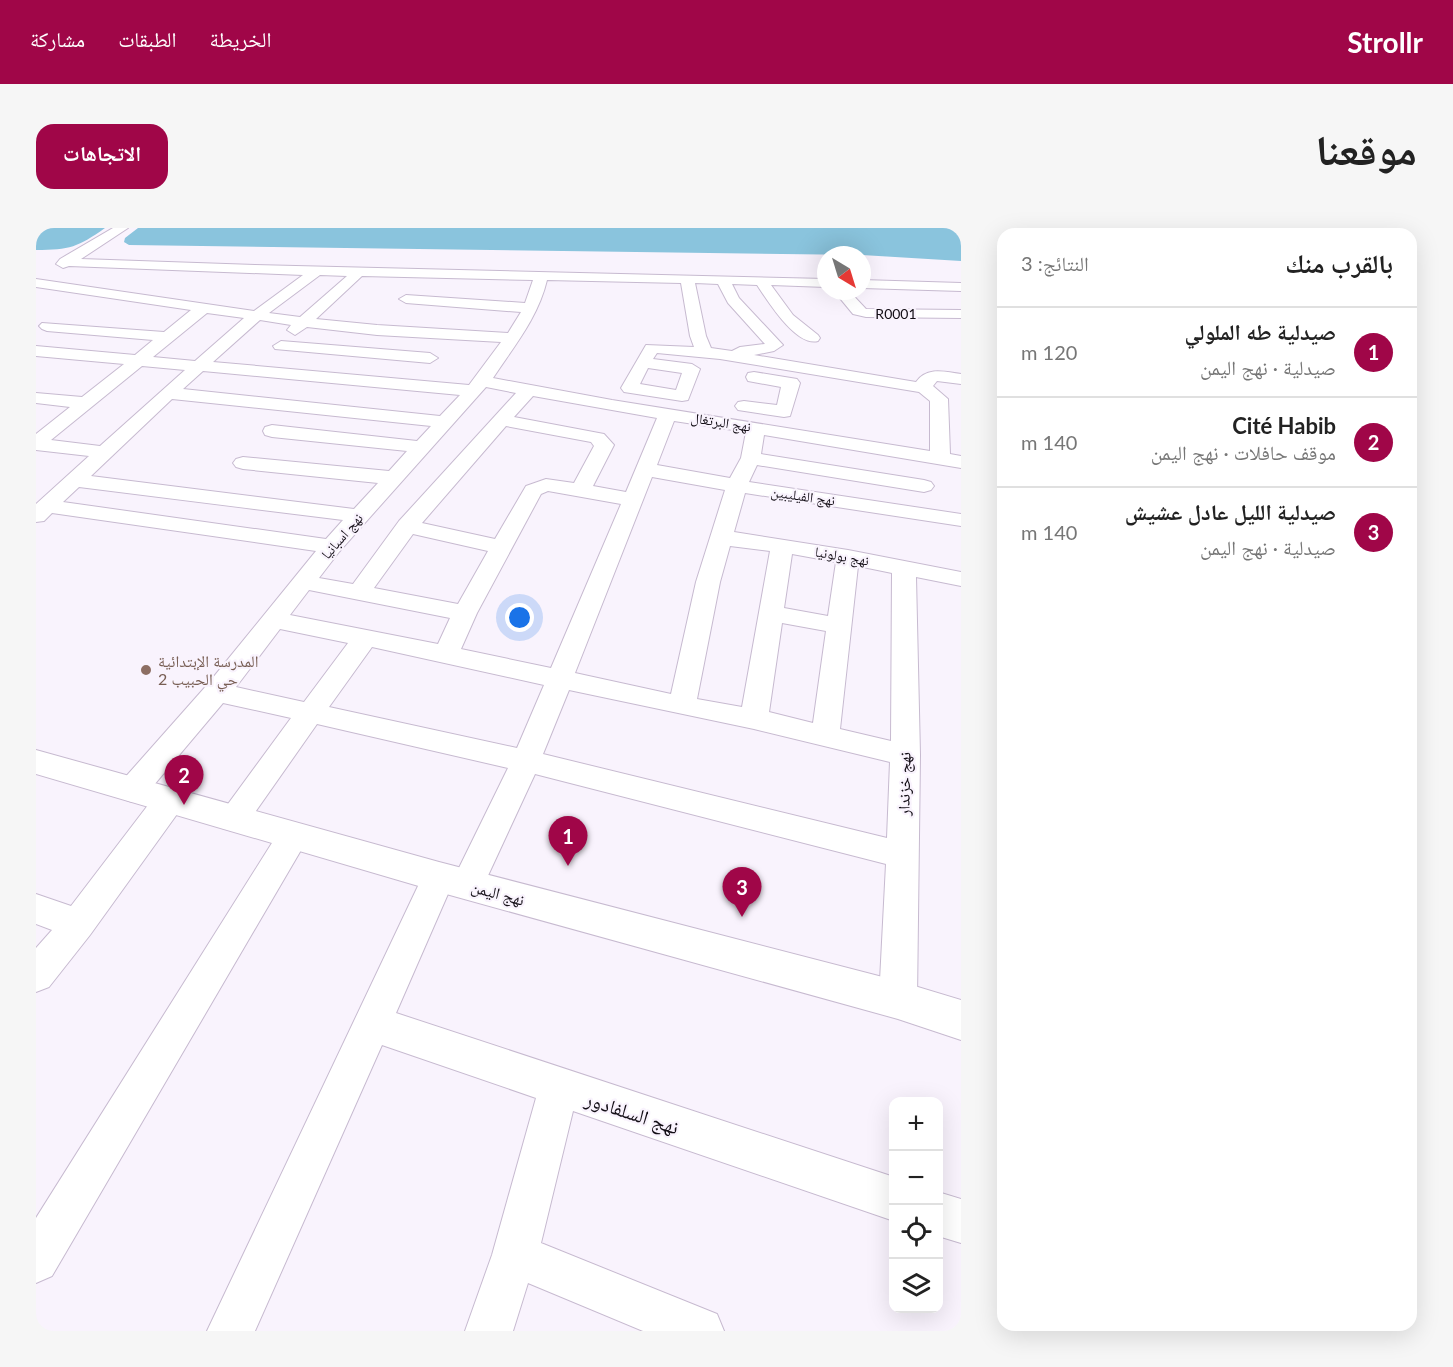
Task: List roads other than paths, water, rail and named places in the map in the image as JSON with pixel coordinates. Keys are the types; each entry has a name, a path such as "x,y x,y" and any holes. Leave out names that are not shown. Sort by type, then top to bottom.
{"main road":[{"name":"نهج اليمن","path":"36,762 453,881 898,1000 961,1020"}],"street":[{"path":"48,273 122,228"},
{"path":"48,273 316,272 687,278 817,283"},
{"path":"41,511 168,393 257,315 316,272"},
{"path":"48,273 99,293 302,322 377,330 513,338"},
{"path":"257,373 302,322 358,273"},
{"path":"377,330 432,274"},
{"name":"نهج اسبانيا","path":"132,790 217,692 331,547 478,386 513,338 531,308 541,277"},
{"path":"687,278 698,336 708,364"},
{"path":"231,1331 371,1023 526,761 644,469 675,405 708,364 774,345 733,300 723,279"},
{"path":"760,280 788,318 812,338"},
{"path":"871,284 961,287"},
{"path":"82,304 99,293"},
{"path":"101,331 146,300"},
{"name":"R0001","path":"849,300 858,311 866,313 961,314"},
{"path":"398,307 531,308"},
{"path":"36,443 203,308"},
{"path":"41,330 64,315"},
{"path":"41,330 101,331 167,337"},
{"path":"410,385 452,334"},
{"path":"281,346 430,358"},
{"path":"620,406 652,348 746,376 791,383 784,412 731,404 746,376"},
{"name":"نهج البرتغال","path":"36,351 257,373 410,385 478,386 528,390 620,406 675,405 756,428 961,462"},
{"path":"708,364 937,393"},
{"path":"924,514 924,486 932,458 939,399 937,393 925,381 934,376 961,379"},
{"path":"630,388 675,405 704,399"},
{"path":"359,593 407,526 528,390"},
{"path":"168,393 444,422"},
{"path":"36,398 88,403"},
{"path":"502,420 597,438 602,441 604,445 581,490"},
{"path":"682,706 708,582 736,487 751,458 756,428"},
{"path":"272,431 421,447"},
{"path":"36,443 104,452"},
{"path":"751,458 924,486"},
{"path":"243,464 393,478"},
{"name":"نهج الفيليبين","path":"644,469 736,487 961,520"},
{"path":"75,480 359,516"},
{"path":"446,654 465,613 535,488 546,485 633,500"},
{"path":"41,511 331,547"},
{"path":"407,526 502,547"},
{"name":"نهج بولونيا","path":"722,539 848,557 961,579"},
{"path":"754,719 782,546"},
{"path":"825,736 848,557"},
{"name":"نهج خزندار","path":"898,1000 905,755 904,568"},
{"path":"303,582 465,613"},
{"path":"772,613 839,626"},
{"path":"275,620 366,637 682,706 754,719 905,755"},
{"path":"233,819 366,637"},
{"path":"217,692 311,711 526,761 902,855"},
{"path":"36,975 78,924 169,801"},
{"path":"36,1260 293,836"},
{"path":"36,909 78,924"},
{"name":"نهج السلفادور","path":"371,1023 889,1197"},
{"path":"489,1331 515,1255 559,1088"},
{"path":"943,1215 961,1221"},
{"path":"515,1255 700,1331"}],"water":[{"path":"36,228 105,228 73,246 36,250"},
{"path":"138,228 961,228 961,261 871,256 871,246 817,246 817,254 129,245 124,242 125,238"}],"place":[{"name":"المدرسة الإبتدائية حي الحبيب 2","path":"146,670"},
{"name":"Cité Habib","path":"184,805"},
{"name":"صيدلية طه الملولي","path":"568,866"},
{"name":"صيدلية الليل عادل عشيش","path":"742,917"}]}
